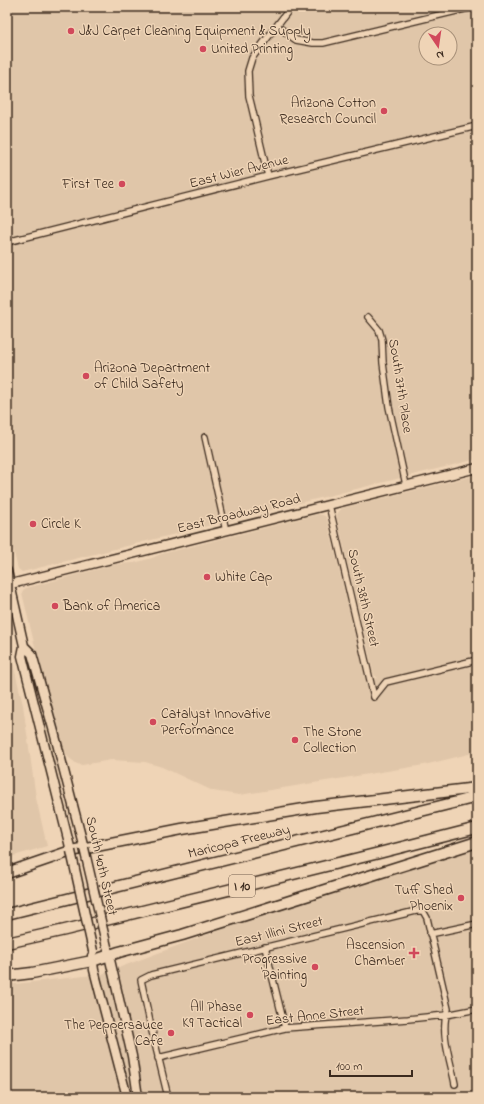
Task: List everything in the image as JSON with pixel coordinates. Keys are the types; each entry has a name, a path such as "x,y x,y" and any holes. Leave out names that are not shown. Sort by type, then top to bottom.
{"highway":[{"path":"7,873 71,851 189,828 316,807 477,788"},
{"name":"Maricopa Freeway","path":"7,914 477,797"},
{"name":"I 10","path":"7,943 477,828"},
{"path":"7,976 32,973 108,951 119,952 189,933 477,842"}],"main road":[{"name":"East Broadway Road","path":"9,585 477,468"},
{"name":"South 40th Street","path":"7,571 24,646 22,656 71,851 106,1018 127,1097"},
{"name":"South 40th Street","path":"24,646 32,654 84,848 132,1056 138,1097"}],"street":[{"path":"268,176 250,100 248,71 252,58 291,7"},
{"path":"277,26 296,40 323,43 473,7"},
{"name":"East Wier Avenue","path":"7,242 268,176 477,126"},
{"name":"South 37th Place","path":"368,317 379,330 382,340 383,363 389,406 406,486"},
{"path":"205,437 226,530"},
{"name":"South 38th Street","path":"329,505 374,697 386,682 477,660"},
{"name":"East Illini Street","path":"158,1058 141,980 151,975 416,911 423,911 427,918 430,934"},
{"path":"455,1084 446,1039 445,1021 448,1009 430,934 477,924"},
{"path":"266,947 285,1028"},
{"name":"East Anne Street","path":"158,1058 285,1028 408,1019 477,1010"},
{"path":"158,1058 168,1097"}],"shaded area":[{"path":"7,7 477,7 477,459 22,572 18,569 7,524"},
{"path":"477,475 477,752 424,765 239,795 213,791 162,767 145,762 111,760 82,765 77,764 68,757 65,752 37,655 22,593 23,590 117,564 134,563 161,554 319,514 325,516 327,519 366,680 378,678 374,675 337,514 342,508"},
{"path":"7,638 23,705 36,798 47,846 7,858"},
{"path":"477,844 477,1097 7,1097 7,985 102,974 426,856"}],"place":[{"name":"J&J Carpet Cleaning Equipment & Supply","path":"71,31"},
{"name":"United Printing","path":"203,49"},
{"name":"Arizona Cotton Research Council","path":"384,111"},
{"name":"First Tee","path":"122,184"},
{"name":"Arizona Department of Child Safety","path":"86,376"},
{"name":"Circle K","path":"33,524"},
{"name":"White Cap","path":"207,577"},
{"name":"Bank of America","path":"55,606"},
{"name":"Catalyst Innovative Performance","path":"153,722"},
{"name":"The Stone Collection","path":"295,740"},
{"name":"Tuff Shed Phoenix","path":"461,898"},
{"name":"Ascension Chamber","path":"414,953"},
{"name":"Progressive Painting","path":"315,967"},
{"name":"All Phase K9 Tactical","path":"250,1015"},
{"name":"The Peppersauce Cafe","path":"171,1033"}]}
